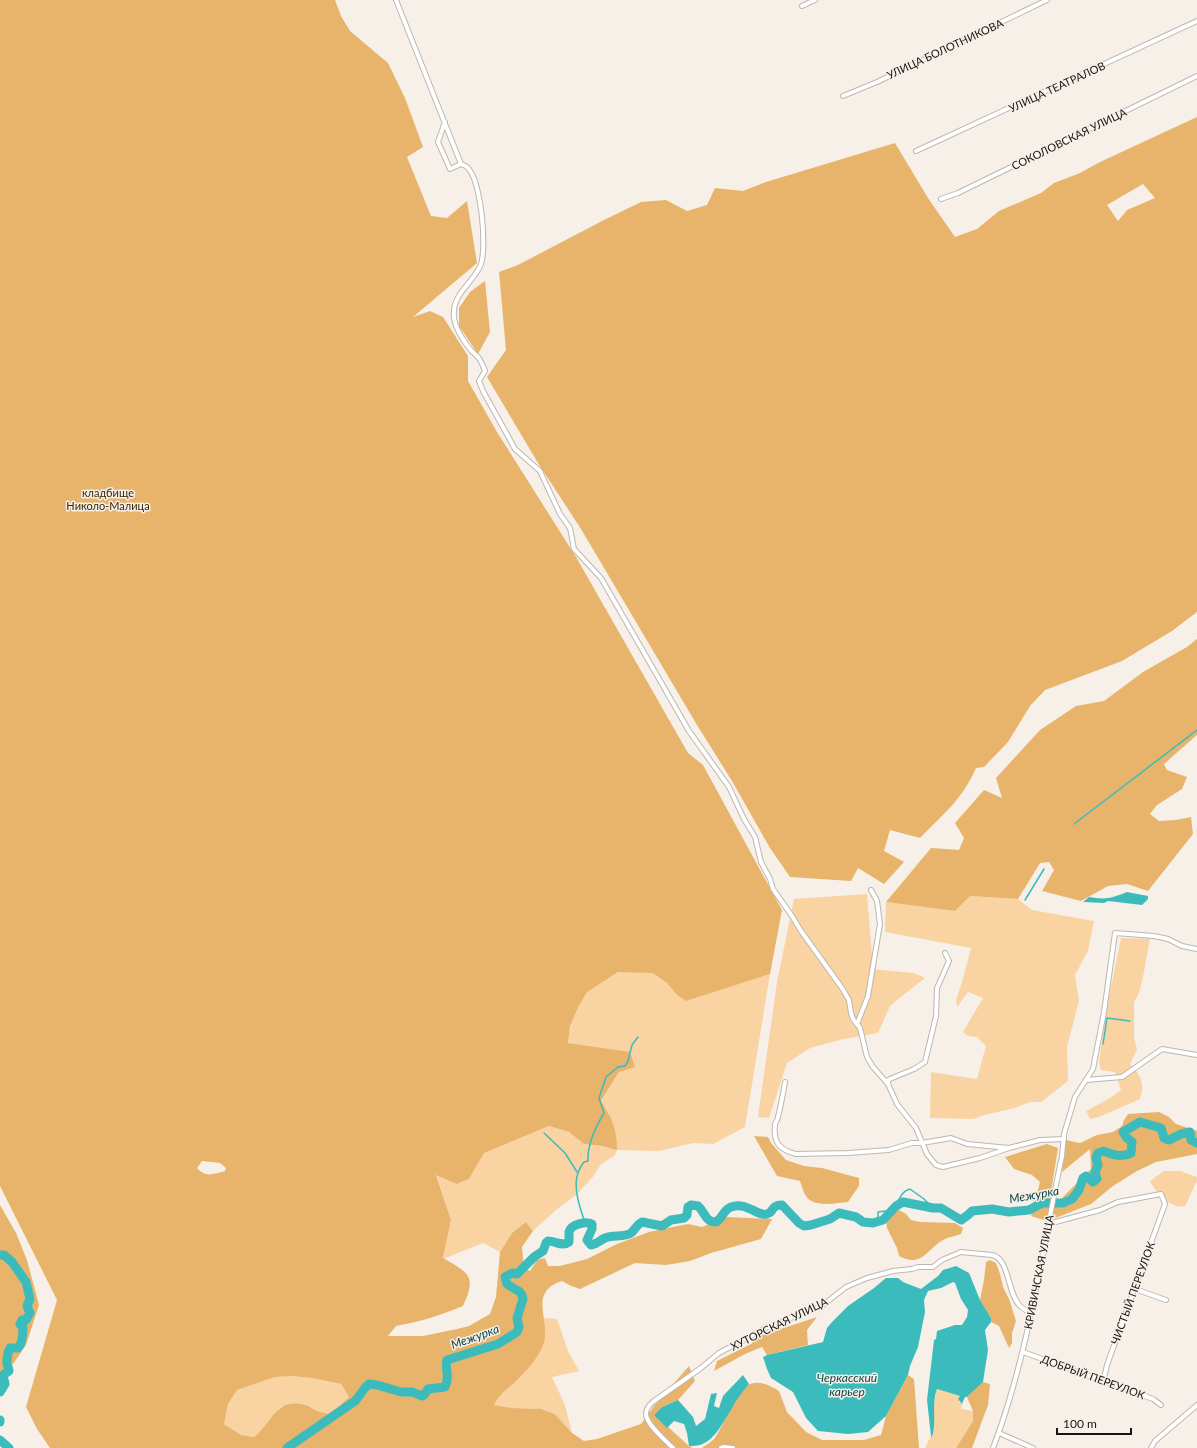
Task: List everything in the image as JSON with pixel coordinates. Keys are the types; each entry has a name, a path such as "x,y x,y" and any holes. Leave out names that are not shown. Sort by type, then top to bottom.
{"street":[{"path":"396,0 461,164 467,167 478,191 483,250 481,264 461,292 454,309 454,318 459,332 470,348 481,360 485,371 479,381 483,391 515,449 540,471 560,514 570,528 574,549 601,578 689,731 729,786 744,819 755,837 761,862 770,878 773,889 850,1000 851,1013 860,1028 867,1057 880,1076 888,1084 897,1104 916,1128 927,1154 936,1165 943,1166 980,1158 1009,1148 1040,1140 1064,1139"},
{"path":"802,6 815,0"},
{"name":"УЛИЦА БОЛОТНИКОВА","path":"843,96 877,82 1047,0"},
{"name":"УЛИЦА ТЕАТРАЛОВ","path":"916,151 1197,21"},
{"name":"СОКОЛОВСКАЯ УЛИЦА","path":"941,199 958,193 1197,76"},
{"path":"445,122 438,142 450,169 461,164"},
{"path":"857,1024 868,996 880,924 877,901 871,890"},
{"name":"КРИВИЧСКАЯ УЛИЦА","path":"993,1448 999,1433 1023,1352 1062,1156 1064,1139 1075,1097 1093,1069 1104,1012 1116,933 1154,936 1168,939 1182,946 1197,949"},
{"path":"888,1084 888,1080 914,1069 925,1062 936,1016 937,988 949,961 945,953"},
{"path":"1086,1080 1122,1077 1162,1049 1197,1055"},
{"path":"785,1082 778,1117 775,1123 775,1139 778,1145 788,1152 796,1154 848,1153 889,1150 912,1143 922,1143 951,1138 967,1144 1009,1148"},
{"name":"ЧИСТЫЙ ПЕРЕУЛОК","path":"1048,1224 1100,1210 1118,1202 1161,1194 1165,1204 1107,1365 1103,1382"},
{"name":"ХУТОРСКАЯ УЛИЦА","path":"673,1448 648,1421 646,1415 647,1410 654,1401 701,1368 719,1353 766,1328 823,1305 846,1287 867,1278 917,1267 932,1267 942,1260 961,1252 997,1256 1005,1267 1012,1295 1016,1302 1021,1308 1031,1313"},
{"path":"1135,1289 1166,1300"},
{"name":"ДОБРЫЙ ПЕРЕУЛОК","path":"1023,1352 1153,1399 1161,1405"},
{"path":"1151,1448 1155,1441 1197,1405"},
{"path":"999,1433 1033,1448"},
{"path":"721,1448 724,1446 733,1448"}],"shaded area":[{"path":"867,894 873,969 913,973 925,978 890,1006 878,1033 844,1039 810,1048 787,1063 769,1118 758,1117 777,982 794,899"},
{"path":"970,896 1018,899 1032,910 1094,921 1088,951 1075,975 1079,1001 1067,1047 1068,1081 1041,1102 1030,1102 973,1119 930,1118 931,1072 977,1079 986,1046 977,1037 968,1036 963,1032 983,998 968,992 957,1007 956,1001 971,948 885,932 886,902 955,911"},
{"path":"1121,938 1150,939 1139,993 1134,1002 1134,1038 1137,1049 1130,1064 1137,1072 1141,1080 1142,1088 1140,1099 1099,1117 1090,1119 1086,1111 1110,1098 1121,1090 1115,1072 1101,1070 1099,1061 1107,1007"},
{"path":"641,971 653,973 660,977 686,1001 770,974 745,1127 713,1144 693,1143 659,1151 617,1150 614,1156 601,1164 592,1178 576,1195 557,1209 533,1231 526,1222 512,1233 500,1252 483,1243 443,1259 451,1220 436,1174 457,1184 469,1179 484,1153 549,1126 569,1132 584,1144 603,1146 609,1112 601,1102 630,1053 568,1043 574,1017 582,998 596,984 618,972"},
{"path":"1164,1171 1180,1171 1197,1177 1197,1181 1185,1206 1180,1207 1170,1203 1160,1195 1152,1185 1150,1181"},
{"path":"544,1318 557,1319 568,1351 579,1371 552,1377 565,1405 572,1433 555,1414 541,1409 512,1408 494,1405 496,1399 528,1368 544,1341"},
{"path":"292,1376 312,1378 341,1384 349,1397 329,1414 316,1411 306,1405 280,1407 263,1430 254,1437 241,1435 224,1424 228,1404 237,1390 275,1377"},
{"path":"937,1389 960,1396 959,1402 962,1404 961,1409 973,1411 973,1421 956,1448 925,1448 931,1436 933,1436 934,1403"}],"green space":[{"name":"кладбище Николо-Малица","path":"0,0 335,0 341,16 350,31 388,63 405,98 423,147 407,157 431,216 447,218 467,201 477,263 413,317 430,311 443,317 468,356 468,381 497,432 576,557 688,753 703,765 782,910 770,974 686,1001 677,995 667,983 653,973 618,972 587,992 578,1007 570,1027 568,1043 630,1052 635,1067 619,1072 601,1101 613,1124 617,1150 603,1146 584,1144 569,1132 549,1126 484,1153 469,1179 457,1184 436,1175 451,1220 443,1258 459,1268 468,1276 470,1282 467,1296 463,1306 430,1318 396,1326 388,1336 423,1336 457,1329 469,1326 490,1314 496,1297 500,1252 512,1233 526,1222 533,1231 522,1247 524,1268 530,1271 537,1260 545,1258 548,1266 560,1266 587,1259 617,1244 649,1232 688,1224 702,1227 727,1217 772,1219 761,1239 711,1253 690,1261 666,1265 635,1263 580,1289 562,1281 552,1286 546,1292 543,1299 542,1307 545,1333 544,1342 540,1352 528,1369 501,1395 494,1405 512,1408 541,1409 555,1414 572,1433 584,1441 597,1439 641,1424 654,1406 689,1366 695,1381 678,1400 662,1407 655,1415 693,1448 50,1448 37,1429 26,1407 57,1300 0,1186","holes":["202,1161 220,1163 226,1168 225,1171 213,1174 203,1173 197,1168","292,1376 312,1378 341,1384 349,1397 329,1414 306,1405 296,1403 288,1404 281,1407 254,1437 241,1435 224,1424 228,1404 237,1390 275,1377"]},
{"path":"1197,117 1197,612 1172,631 1122,661 1045,690 1030,706 1008,742 984,767 976,768 959,797 920,838 890,830 884,851 904,862 884,884 858,868 851,881 790,877 770,848 732,781 697,725 581,529 538,463 487,377 506,350 499,272 518,265 641,202 666,200 687,211 707,205 715,188 743,191 766,182 895,143 928,198 955,237 977,229 999,211 1041,193 1054,183 1080,173 1100,162","holes":["1143,184 1155,198 1127,210 1118,221 1107,205"]},
{"path":"485,281 490,332 478,354 459,326 459,308 470,292"},
{"path":"1197,639 1197,735 1164,764 1167,770 1187,777 1182,789 1157,805 1150,814 1159,821 1191,817 1193,834 1148,891 1127,884 1108,886 1081,901 1042,891 1054,870 1049,862 1040,863 1018,899 970,896 955,911 886,902 931,848 959,850 964,838 955,823 984,790 1002,798 996,778 1040,730 1076,706 1104,701 1143,672 1187,647"},
{"path":"1159,1112 1169,1117 1176,1124 1197,1131 1197,1154 1156,1162 1137,1171 1113,1186 1091,1204 1058,1217 1044,1220 1031,1216 1040,1182 1032,1175 1014,1169 1005,1157 1047,1144 1058,1148 1050,1198 1060,1200 1091,1169 1090,1149 1062,1172 1066,1140 1080,1143 1097,1135 1113,1132 1122,1126 1128,1114"},
{"path":"754,1136 768,1137 771,1143 786,1160 804,1166 822,1168 859,1178 859,1186 848,1202 825,1204 809,1200 803,1191 800,1181 777,1176"},
{"path":"0,1205 16,1233 27,1260 39,1305 26,1345 0,1383"},
{"path":"899,1210 906,1214 911,1220 920,1222 955,1223 963,1228 961,1234 943,1240 919,1259 913,1260 899,1256 897,1248 887,1228 886,1218"},
{"path":"990,1260 996,1263 1003,1287 1009,1299 1016,1321 1012,1333 1012,1343 1009,1348 999,1326 991,1322 991,1318 980,1300 986,1262"},
{"path":"817,1317 807,1330 808,1345 767,1355 762,1347 745,1354 714,1371 717,1361 751,1344 760,1336"},
{"path":"908,1375 914,1379 919,1448 702,1448 714,1439 745,1387 754,1383 765,1384 779,1391 787,1412 806,1432 822,1440 864,1440 881,1435 886,1416"},
{"path":"983,1382 990,1384 988,1405 972,1448 956,1448 973,1421 973,1411 967,1397"}],"water":[{"path":"1127,892 1148,896 1148,899 1142,905 1108,901 1104,903 1083,902 1089,897 1109,898"},
{"name":"Черкасский карьер","path":"956,1266 969,1273 980,1300 991,1318 991,1322 985,1330 988,1350 983,1382 967,1397 965,1397 962,1404 958,1399 960,1396 937,1389 934,1401 934,1425 932,1437 927,1400 934,1340 936,1339 937,1331 955,1325 962,1325 967,1317 968,1310 961,1299 955,1283 953,1282 941,1288 928,1291 924,1300 925,1312 918,1347 908,1375 886,1416 868,1432 848,1434 818,1431 806,1418 793,1392 771,1378 763,1357 823,1342 827,1328 832,1322 848,1306 886,1278 898,1278 903,1282 921,1289 938,1276 943,1270"},
{"path":"743,1375 749,1384 737,1399 719,1429 704,1443 697,1446 689,1446 684,1424 674,1421 667,1428 654,1415 662,1407 678,1400 693,1417 696,1426 705,1419 711,1394 717,1393 714,1406 719,1408 723,1396"}],"waterway":[{"path":"1074,824 1197,730"},
{"path":"1025,900 1044,869"},
{"path":"1103,1044 1107,1018 1130,1021"},
{"path":"585,1222 581,1211 576,1184 578,1172 581,1166 584,1162 588,1161 592,1137 604,1113 599,1098 606,1077 618,1067 625,1066 628,1061 632,1045 638,1037"},
{"name":"Межурка","path":"287,1448 355,1401 369,1384 401,1392 412,1392 422,1396 428,1389 445,1387 447,1383 447,1360 498,1344 517,1332 519,1327 517,1318 523,1299 520,1292 507,1284 505,1277 512,1273 517,1274 534,1257 543,1251 548,1241 561,1244 569,1242 570,1229 576,1225 586,1223 592,1224 592,1229 587,1240 591,1245 611,1236 621,1236 631,1233 638,1224 642,1222 662,1226 671,1220 684,1218 687,1215 688,1207 691,1205 698,1206 707,1219 712,1222 716,1222 726,1210 731,1207 742,1206 763,1214 767,1214 771,1212 774,1207 782,1205 799,1223 804,1226 830,1219 839,1213 856,1217 863,1222 873,1223 883,1220 896,1206 903,1202 933,1208 941,1208 961,1220 972,1211 992,1209 1009,1212 1029,1210 1042,1203 1063,1203 1072,1199 1079,1190 1083,1178 1086,1176 1093,1182 1097,1179 1095,1172 1098,1165 1096,1158 1098,1153 1104,1151 1121,1156 1131,1153 1132,1142 1123,1132 1140,1122 1161,1128 1164,1138 1169,1140 1181,1134 1190,1132 1191,1140 1197,1143"},
{"path":"544,1133 565,1153 577,1172"},
{"path":"896,1206 903,1193 910,1189 924,1199 933,1208"},
{"path":"878,1221 878,1212 893,1210"},
{"path":"0,1255 4,1255 12,1262 26,1282 30,1299 27,1306 30,1313 26,1320 22,1320 20,1324 23,1327 22,1341 18,1348 10,1348 9,1350 7,1363 9,1371 3,1375 5,1384 0,1392"},
{"path":"0,1440 9,1448"}]}
